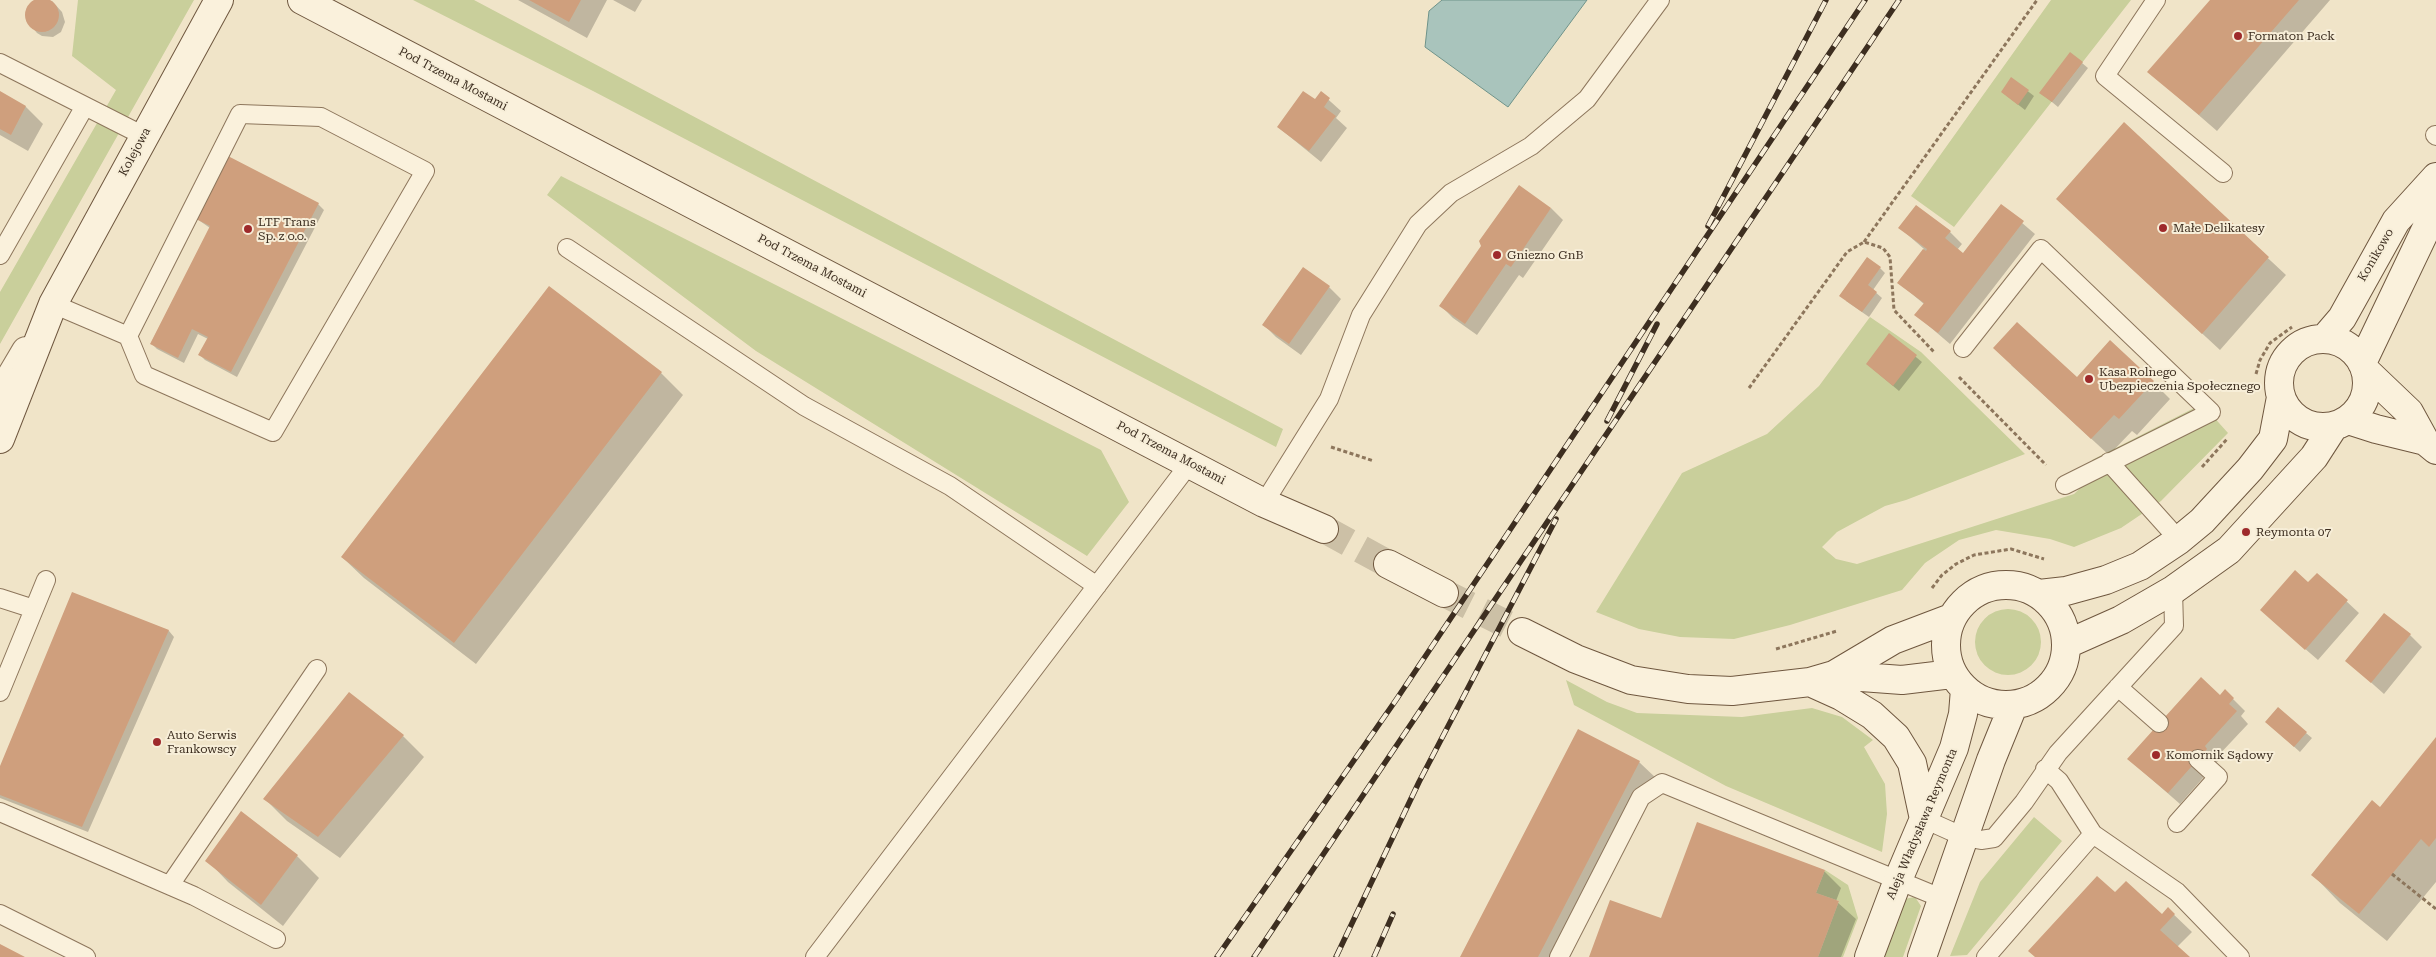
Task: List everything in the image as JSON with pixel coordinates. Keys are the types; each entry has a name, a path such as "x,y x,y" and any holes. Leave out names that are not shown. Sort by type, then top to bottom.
{"street":[{"name":"Kolejowa","path":"0,395 53,304 219,0"},
{"name":"Pod Trzema Mostami","path":"302,0 1264,503 1324,529"},
{"name":"Konikowo","path":"2324,339 2342,318 2396,221 2436,177"},
{"path":"2067,644 2121,620 2173,590 2229,550 2314,457 2341,423 2358,411 2365,398 2367,385 2364,367 2434,220"},
{"name":"Kolejowa","path":"0,439 53,304"},
{"path":"2039,594 2066,591 2106,580 2140,566 2179,540 2202,521 2250,469 2273,439 2281,398 2279,384 2281,369 2287,357 2297,347 2310,341 2324,339 2338,341 2350,348 2364,367 2409,412 2430,446"},
{"path":"2281,398 2292,414 2308,425 2321,427 2341,423 2376,429 2430,446"},
{"path":"1388,564 1444,593"},
{"path":"1822,679 1892,640 1951,618 1973,594 1991,586 2012,584 2039,594 2057,612 2064,627 2067,644 2064,664 2056,681 2042,694 2025,703 2013,706 1989,704 1959,682 1947,659 1946,642 1951,618"},
{"path":"1522,632 1576,659 1632,680 1688,689 1732,691 1822,679 1959,682"},
{"path":"1822,679 1841,696 1872,715 1896,737 1912,763 1924,819"},
{"name":"Aleja Władysława Reymonta","path":"1869,957 1898,880 1954,748 1963,714 1959,682"},
{"path":"1922,957 2013,706"}],"lane":[{"path":"1264,503 1329,399 1360,315 1418,224 1451,193 1531,146 1586,99 1660,0"},
{"path":"2156,0 2105,76 2223,173"},
{"path":"0,63 144,136"},
{"path":"0,255 85,106"},
{"path":"53,304 128,336 144,375 273,432 425,171 321,117 240,114 128,336"},
{"path":"2396,221 2434,220"},
{"path":"566,248 804,406 950,486 1096,586"},
{"path":"1963,348 2041,249 2211,412 2065,485"},
{"path":"2110,462 2179,540"},
{"path":"815,957 1190,463"},
{"path":"0,692 46,580"},
{"path":"1924,819 1964,837 1980,840 1994,838 2024,802 2045,769 2174,626 2173,590"},
{"path":"0,598 34,610"},
{"path":"170,885 317,670"},
{"path":"2118,687 2159,723"},
{"path":"2177,823 2218,777 2198,759"},
{"path":"2045,769 2059,781 2093,834 2177,892 2240,957"},
{"path":"1560,957 1641,798 1662,783 1942,898"},
{"path":"0,812 170,885 276,939"},
{"path":"1993,955 2093,834"},
{"path":"0,914 86,957"}],"path":[{"path":"1749,388 1847,252 1864,242 2037,0"},
{"path":"1864,242 1883,248 1890,257 1894,310 1941,359"},
{"path":"1954,373 2065,485"},
{"path":"1329,446 1374,461"},
{"path":"1930,591 1942,575 1956,564 1974,555 2011,549 2048,560"},
{"path":"1775,650 1794,646 1839,631"},
{"path":"2392,874 2436,909"}],"green space":[{"path":"78,0 194,0 0,344 0,292 116,90 72,56"},
{"path":"413,0 474,0 1283,429 1276,447 593,91"},
{"path":"2051,0 2131,0 1954,227 1911,196"},
{"path":"561,176 1101,450 1129,502 1087,556 756,351 547,195"},
{"path":"1870,317 1921,352 2025,454 1906,500 1885,506 1837,532 1822,547 1836,559 1857,564 2074,494 2100,469 2092,460 2202,404 2228,433 2161,501 2121,528 2074,547 2050,539 1996,530 1959,540 1925,563 1902,590 1790,625 1734,639 1680,637 1639,629 1596,612 1682,473 1767,434 1819,386"},
{"path":"2002,609 2014,609 2026,614 2036,624 2041,636 2039,655 2026,670 2014,675 2002,675 1990,670 1980,660 1975,648 1975,636 1980,624 1990,614"},
{"path":"1566,680 1607,702 1637,713 1742,717 1812,708 1842,717 1873,740 1864,747 1885,784 1887,814 1882,852 1726,786 1574,705"},
{"path":"2034,817 2062,841 1967,955 1950,956 1980,882"},
{"path":"1825,870 1848,885 1858,918 1843,957 1818,957 1839,901 1816,893"},
{"path":"1915,897 1921,906 1903,957 1881,957 1904,899"}],"water":[{"path":"1442,0 1587,0 1508,107 1425,47 1429,11"}],"building":[{"path":"42,-2 49,-1 54,3 58,8 58,22 54,27 49,31 42,32 35,31 30,27 26,22 25,15 26,8 30,3 35,-1"},
{"path":"529,0 581,0 569,22"},
{"path":"2210,0 2299,0 2199,115 2147,72"},
{"path":"2070,52 2083,62 2052,102 2039,93"},
{"path":"2011,77 2029,90 2018,105 2001,92"},
{"path":"0,91 26,106 11,135 0,129"},
{"path":"1303,91 1315,99 1321,91 1330,98 1324,107 1336,116 1309,151 1277,127"},
{"name":"Małe Delikatesy","path":"2124,122 2269,257 2202,334 2056,199"},
{"path":"228,156 319,203 231,372 198,355 208,337 192,329 178,358 150,344 210,226 196,219"},
{"name":"Gniezno GnB","path":"1519,185 1551,208 1511,267 1506,264 1465,324 1439,306 1481,246 1479,241"},
{"path":"2001,204 2024,221 1938,333 1914,315 1924,303 1897,283 1923,249 1926,251 1927,249 1898,228 1916,205 1951,231 1945,238 1963,253"},
{"path":"1867,257 1881,267 1868,285 1877,292 1862,312 1839,296"},
{"path":"1303,267 1330,286 1289,344 1262,325"},
{"path":"549,286 662,372 454,643 341,557"},
{"name":"Kasa Rolnego Ubezpieczenia Społecznego","path":"2017,322 2077,377 2110,340 2154,381 2119,419 2114,415 2091,439 1993,348"},
{"path":"1889,333 1917,355 1893,386 1866,364"},
{"path":"2295,570 2308,582 2317,573 2348,600 2305,650 2260,610"},
{"path":"72,592 169,630 82,827 0,795 0,766"},
{"path":"2384,613 2411,634 2371,683 2345,661"},
{"path":"2201,677 2220,695 2225,689 2234,698 2229,704 2237,711 2205,746 2207,749 2168,793 2127,759"},
{"path":"349,692 404,735 318,837 263,799"},
{"path":"2278,707 2307,732 2294,747 2265,722"},
{"path":"1578,729 1640,761 1538,957 1460,957"},
{"path":"2436,737 2436,838 2429,847 2421,839 2359,914 2311,875 2372,800 2380,807"},
{"path":"241,811 298,855 261,905 205,861"},
{"path":"1697,822 1825,870 1816,893 1839,901 1818,957 1589,957 1610,900 1661,918"},
{"path":"2097,876 2115,892 2126,881 2162,914 2168,907 2175,914 2160,930 2190,957 2035,957 2028,951"},
{"path":"0,944 25,957 0,957"}],"tunnel":[{"path":"1324,529 1388,564"},
{"path":"1444,593 1522,632"}],"railway":[{"path":"1708,226 1826,0"},
{"path":"1217,957 1396,700 1865,0"},
{"path":"1254,957 1899,0"},
{"path":"1607,421 1657,324"},
{"path":"1336,957 1419,782 1556,519"},
{"path":"1374,957 1393,914"}],"place":[{"name":"Formaton Pack","path":"2238,36"},
{"name":"Małe Delikatesy","path":"2163,228"},
{"name":"LTF Trans Sp. z o.o.","path":"248,229"},
{"name":"Gniezno GnB","path":"1497,255"},
{"name":"Kasa Rolnego Ubezpieczenia Społecznego","path":"2089,379"},
{"name":"Reymonta 07","path":"2246,532"},
{"name":"Auto Serwis Frankowscy","path":"157,742"},
{"name":"Komornik Sądowy","path":"2156,755"}]}
